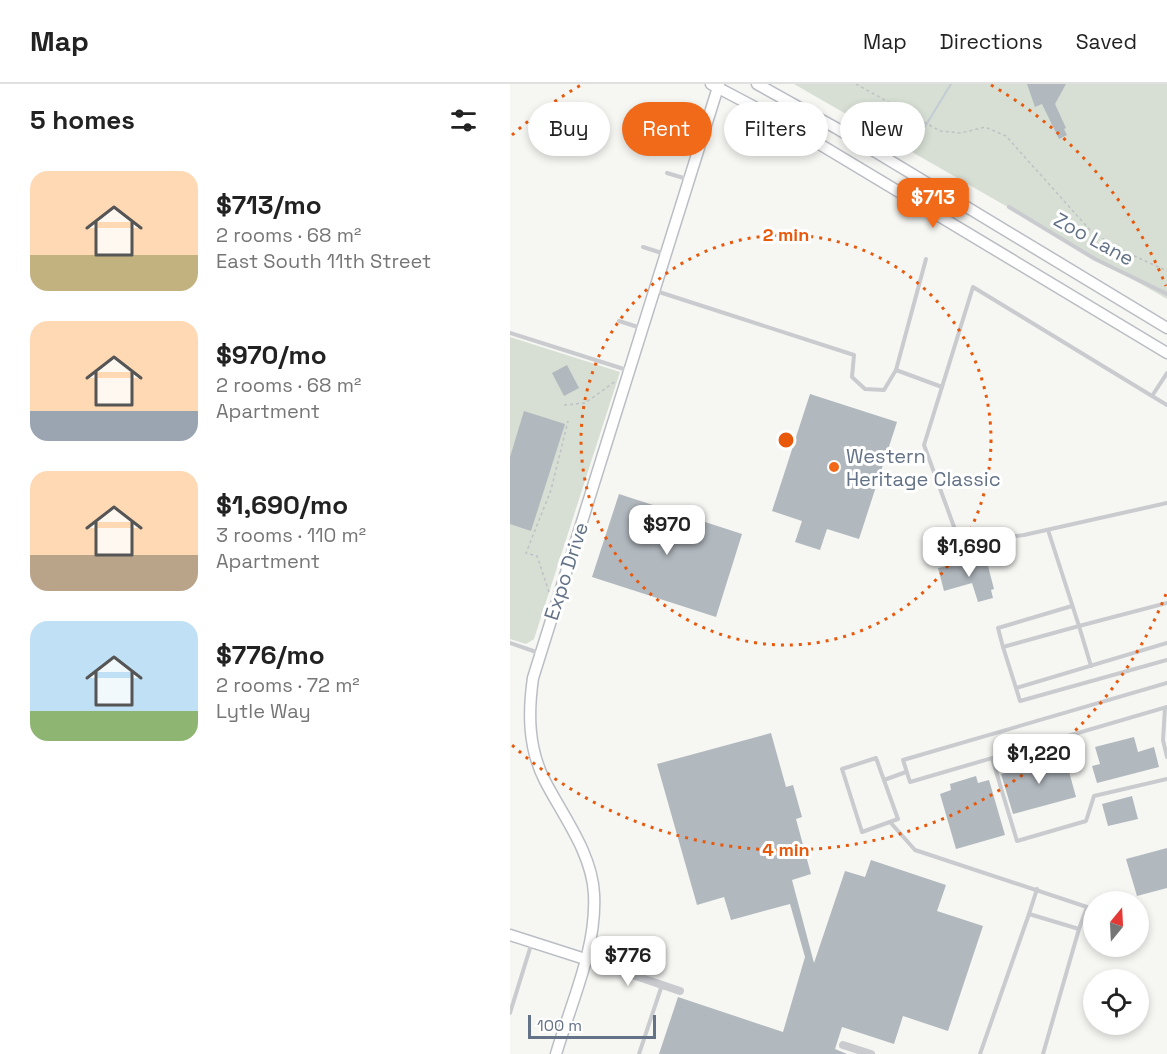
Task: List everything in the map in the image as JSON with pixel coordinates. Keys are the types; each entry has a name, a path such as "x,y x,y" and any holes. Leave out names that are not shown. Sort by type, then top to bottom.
{"street":[{"path":"757,84 836,128 1167,328"},
{"path":"716,85 791,127 1167,353"},
{"name":"Expo Drive","path":"556,1054 593,929 594,892 586,861 566,817 544,779 531,738 528,711 539,652 667,255 716,85"},
{"path":"510,934 680,991"},
{"path":"843,1045 871,1054"}],"lane":[{"path":"667,173 690,180"},
{"name":"Zoo Lane","path":"1009,207 1095,259 1167,294"},
{"path":"643,247 667,255"},
{"path":"655,291 854,355 852,378 865,389 884,390 896,370 926,259"},
{"path":"1167,405 973,287 924,445 960,543 1048,530 1167,502"},
{"path":"619,321 644,328"},
{"path":"510,333 630,371"},
{"path":"896,370 942,387"},
{"path":"1152,396 1167,373"},
{"path":"1048,530 1090,666"},
{"path":"1003,647 1167,603"},
{"path":"1072,606 999,628 1020,701 1167,660"},
{"path":"510,643 539,652"},
{"path":"1016,688 1167,644"},
{"path":"1167,683 903,760 910,782 1166,707 1163,740 1167,757"},
{"path":"876,758 898,819 890,822 862,832 842,769 876,758"},
{"path":"992,758 1017,841 1086,821 1094,796 1167,779"},
{"path":"885,780 907,772"},
{"path":"890,822 915,850 1087,907 1042,1054"},
{"path":"980,1054 1037,889"},
{"path":"1029,914 1079,928"},
{"path":"510,1013 532,942"},
{"path":"639,1054 662,985"}],"path":[{"path":"856,84 934,129 951,133 985,127 1006,136 1089,229 1115,247 1167,271"},
{"path":"564,405 585,403 630,371"},
{"path":"554,607 537,556 526,553 551,490 568,421"}],"shaded area":[{"path":"794,84 1167,84 1167,299 919,156 925,156 925,102 840,102 840,111"},
{"path":"510,337 620,372 534,639 526,644 510,639"}],"building":[{"path":"1027,84 1066,84 1055,104 1067,135 1059,139 1042,104 1035,107"},
{"path":"567,365 579,388 564,396 552,373"},
{"name":"Western Heritage Classic","path":"810,394 897,422 859,539 827,529 820,550 795,542 802,521 772,511"},
{"path":"524,411 565,424 531,531 510,524 510,457"},
{"path":"619,494 742,534 716,617 592,577"},
{"path":"983,559 985,566 988,566 994,589 991,590 993,598 978,602 972,583 944,591 938,568"},
{"path":"771,733 786,787 793,785 802,817 796,819 811,874 792,880 814,963 845,871 865,877 871,860 946,885 937,911 983,926 948,1031 903,1016 894,1044 842,1027 835,1049 847,1054 659,1054 678,997 783,1032 805,957 790,904 731,920 724,897 697,905 657,764"},
{"path":"1134,737 1138,752 1154,747 1159,767 1097,783 1092,766 1100,764 1095,747"},
{"path":"1065,757 1076,797 1013,814 1001,774"},
{"path":"976,776 978,783 989,780 1005,835 956,849 940,794 951,790 950,784"},
{"path":"1132,796 1138,819 1108,826 1102,804"},
{"path":"1167,848 1167,888 1149,893 1136,891 1126,859"}],"waterway":[{"path":"925,127 951,84"}],"place":[{"name":"Western Heritage Classic","path":"834,467"}]}
